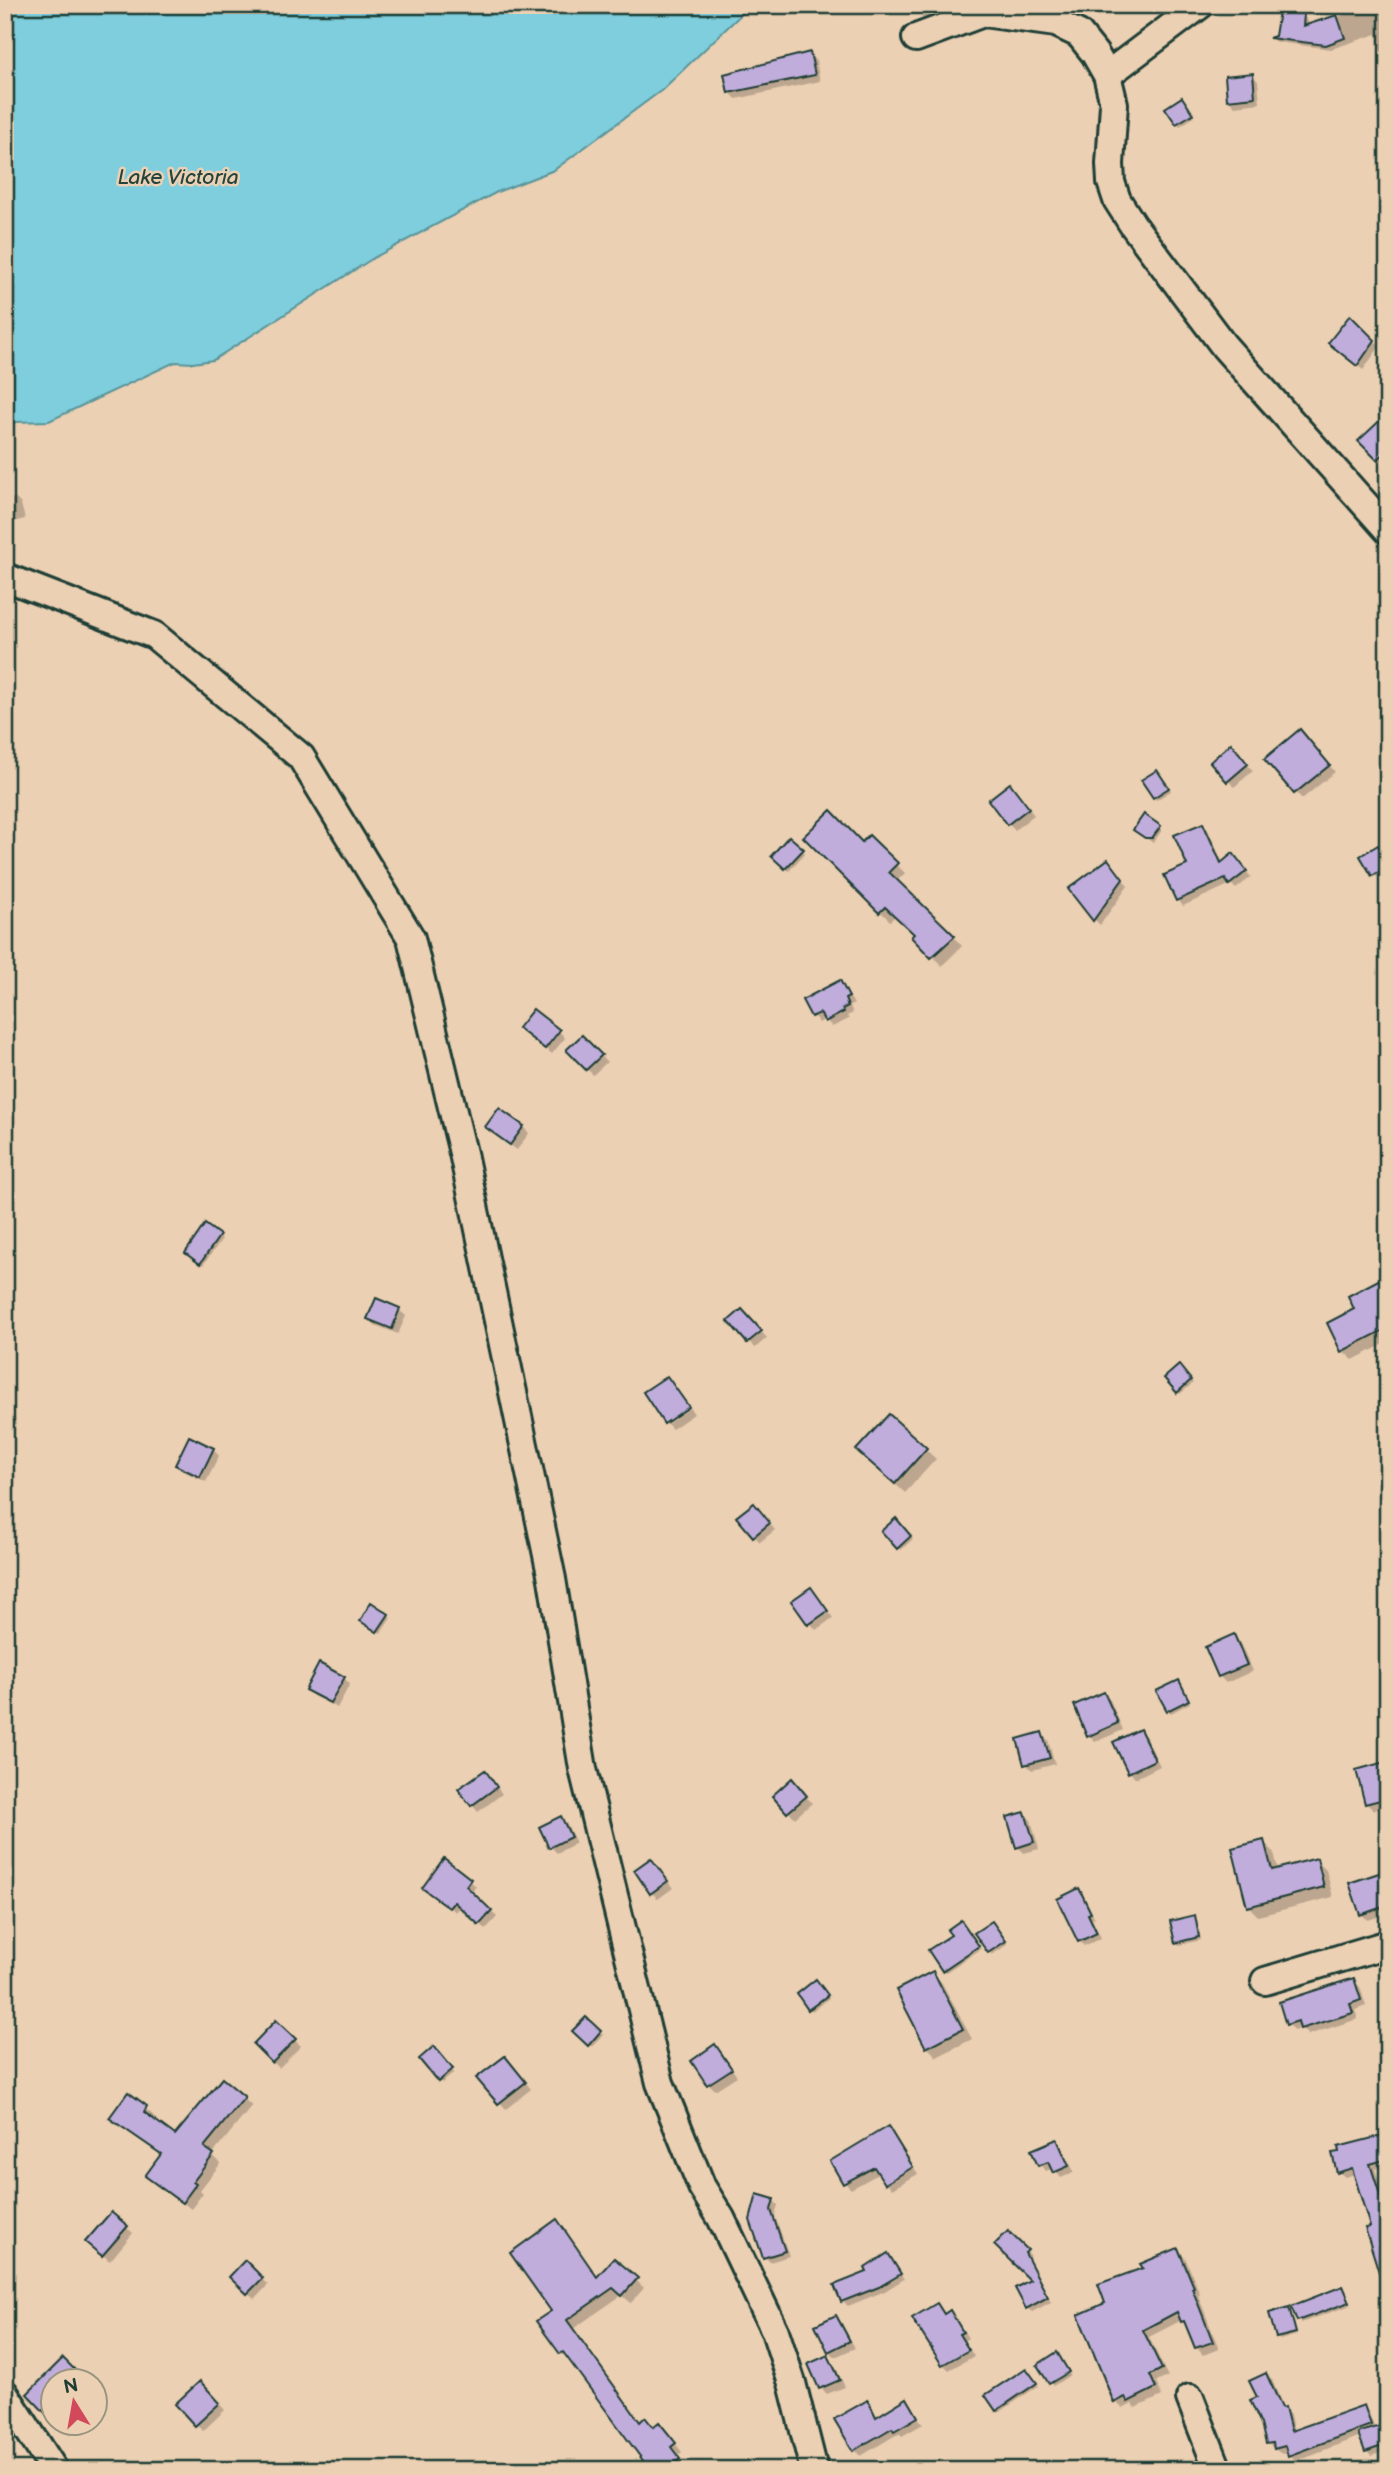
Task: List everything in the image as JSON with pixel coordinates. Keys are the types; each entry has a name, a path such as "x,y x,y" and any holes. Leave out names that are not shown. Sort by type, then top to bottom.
{"street":[{"path":"1107,75 1200,5"},
{"path":"916,38 983,13 1056,23 1079,34 1107,75 1114,104 1110,163 1111,182 1117,200 1224,346 1388,530"},
{"path":"5,577 154,635 301,757 411,938 463,1153 547,1552 583,1769 660,2083 702,2187 721,2218 775,2331 792,2383 814,2470"},
{"path":"1265,1981 1388,1944"},
{"path":"5,2394 54,2470"},
{"path":"1190,2398 1218,2470"}],"water":[{"name":"Lake Victoria","path":"5,5 751,5 662,90 554,170 497,192 375,257 213,360 175,362 49,421 15,422 5,429"}],"building":[{"path":"1279,11 1304,14 1303,26 1337,15 1345,38 1326,45 1269,38 1275,36"},
{"path":"810,52 815,75 728,93 724,74"},
{"path":"1253,73 1255,97 1227,100 1225,76"},
{"path":"1182,97 1193,114 1176,124 1165,108"},
{"path":"1350,315 1375,340 1357,366 1328,343"},
{"path":"1388,413 1388,450 1377,460 1358,441"},
{"path":"1300,729 1330,765 1294,794 1264,759"},
{"path":"1231,743 1248,764 1227,782 1210,762"},
{"path":"1157,770 1169,788 1153,798 1141,780"},
{"path":"1010,783 1029,808 1007,825 988,800"},
{"path":"831,810 862,842 869,835 898,863 889,872 955,936 931,958 911,937 914,934 885,907 879,913 803,837"},
{"path":"1144,814 1161,826 1152,838 1145,838 1133,830"},
{"path":"1203,823 1221,863 1233,853 1247,871 1229,885 1225,879 1176,901 1164,875 1187,865 1174,835"},
{"path":"789,836 804,849 785,869 771,856"},
{"path":"1378,845 1388,860 1388,866 1372,876 1360,856"},
{"path":"1108,859 1123,879 1093,921 1068,889"},
{"path":"840,980 849,997 845,999 848,1006 842,1009 844,1012 825,1022 820,1013 811,1017 802,1000"},
{"path":"533,1009 560,1030 545,1049 518,1028"},
{"path":"582,1035 602,1055 586,1070 566,1050"},
{"path":"499,1108 524,1126 510,1145 485,1127"},
{"path":"205,1224 220,1235 200,1264 185,1253"},
{"path":"1388,1275 1388,1328 1341,1352 1327,1323 1354,1309 1348,1296"},
{"path":"376,1298 400,1308 392,1329 367,1319"},
{"path":"742,1309 762,1331 747,1343 728,1321"},
{"path":"1179,1365 1191,1380 1177,1393 1164,1378"},
{"path":"667,1376 689,1407 664,1424 643,1392"},
{"path":"889,1414 927,1448 895,1484 856,1450"},
{"path":"189,1436 214,1448 200,1477 175,1465"},
{"path":"754,1503 770,1523 753,1537 736,1517"},
{"path":"896,1518 911,1536 897,1549 881,1531"},
{"path":"811,1587 828,1611 808,1625 791,1601"},
{"path":"371,1602 389,1614 377,1632 360,1621"},
{"path":"1234,1634 1247,1665 1218,1677 1205,1647"},
{"path":"319,1663 345,1677 330,1703 305,1690"},
{"path":"1179,1680 1189,1700 1167,1711 1156,1691"},
{"path":"1104,1692 1118,1723 1087,1737 1074,1705"},
{"path":"1140,1729 1155,1760 1128,1773 1113,1742"},
{"path":"1042,1732 1050,1758 1024,1765 1017,1739"},
{"path":"1388,1761 1388,1798 1365,1804 1356,1770"},
{"path":"485,1770 497,1787 471,1806 458,1789"},
{"path":"792,1778 807,1796 787,1813 772,1796"},
{"path":"1025,1812 1034,1842 1016,1848 1007,1817"},
{"path":"561,1816 571,1837 549,1848 539,1827"},
{"path":"1264,1840 1272,1870 1317,1858 1324,1887 1247,1907 1232,1848"},
{"path":"444,1858 471,1879 466,1886 492,1911 479,1925 454,1902 449,1908 422,1888"},
{"path":"651,1858 668,1881 650,1894 634,1870"},
{"path":"1388,1870 1388,1905 1360,1915 1349,1883"},
{"path":"1079,1888 1097,1933 1078,1942 1057,1899"},
{"path":"1195,1915 1199,1937 1175,1943 1170,1921"},
{"path":"961,1920 979,1946 942,1971 928,1950 951,1935 947,1930"},
{"path":"992,1921 1006,1941 988,1953 974,1933"},
{"path":"933,1971 963,2029 926,2048 896,1990"},
{"path":"1354,1978 1361,2000 1350,2004 1353,2013 1300,2029 1298,2021 1286,2025 1279,2002"},
{"path":"816,1979 828,1995 808,2010 797,1994"},
{"path":"586,2017 601,2031 588,2046 572,2031"},
{"path":"276,2020 296,2039 272,2063 253,2044"},
{"path":"715,2044 732,2069 707,2085 691,2061"},
{"path":"434,2046 453,2069 438,2082 419,2059"},
{"path":"505,2056 526,2082 498,2104 476,2078"},
{"path":"222,2078 245,2097 204,2147 214,2154 193,2182 196,2184 182,2203 145,2176 161,2154 109,2118 128,2092 147,2106 144,2112 175,2135"},
{"path":"888,2126 913,2167 885,2184 874,2167 843,2184 830,2161"},
{"path":"1388,2134 1388,2159 1370,2164 1388,2219 1388,2287 1384,2288 1365,2228 1370,2227 1352,2168 1337,2173 1332,2153 1339,2152 1338,2147"},
{"path":"1057,2139 1069,2166 1053,2173 1048,2162 1038,2166 1031,2150"},
{"path":"757,2194 774,2199 771,2210 785,2251 763,2258 750,2220"},
{"path":"111,2212 128,2226 102,2256 85,2242"},
{"path":"557,2219 597,2277 614,2258 638,2278 622,2296 613,2288 567,2320 640,2422 645,2417 653,2427 659,2422 676,2443 671,2447 680,2459 666,2470 650,2470 563,2352 560,2354 536,2321 551,2311 510,2253"},
{"path":"1008,2231 1028,2250 1025,2253 1048,2297 1026,2309 1015,2288 1030,2280 994,2245"},
{"path":"1178,2248 1213,2342 1195,2348 1184,2321 1181,2322 1177,2312 1143,2330 1162,2369 1150,2375 1156,2388 1128,2402 1125,2397 1114,2403 1078,2315 1105,2303 1098,2284 1143,2268 1140,2264"},
{"path":"888,2253 901,2274 879,2287 841,2302 834,2285 867,2272 865,2268"},
{"path":"245,2260 263,2278 247,2294 229,2277"},
{"path":"1343,2286 1350,2302 1297,2321 1291,2306"},
{"path":"937,2303 944,2314 950,2310 963,2332 959,2334 969,2350 942,2365 912,2318"},
{"path":"1289,2307 1296,2333 1276,2338 1269,2313"},
{"path":"836,2315 850,2341 828,2352 815,2325"},
{"path":"1057,2352 1069,2372 1049,2384 1037,2365"},
{"path":"828,2355 840,2380 819,2389 808,2364"},
{"path":"63,2358 71,2366 55,2366"},
{"path":"1026,2368 1037,2383 996,2411 985,2395"},
{"path":"1266,2373 1282,2408 1285,2407 1291,2431 1364,2405 1371,2425 1288,2456 1285,2446 1274,2449 1273,2443 1266,2444 1261,2424 1250,2400 1257,2397 1249,2381"},
{"path":"200,2381 220,2403 195,2426 175,2404"},
{"path":"38,2383 38,2405 27,2394"},
{"path":"907,2398 918,2417 894,2431 892,2428 853,2451 834,2419 868,2400 876,2417"},
{"path":"1383,2425 1388,2444 1365,2452 1358,2433"}]}
